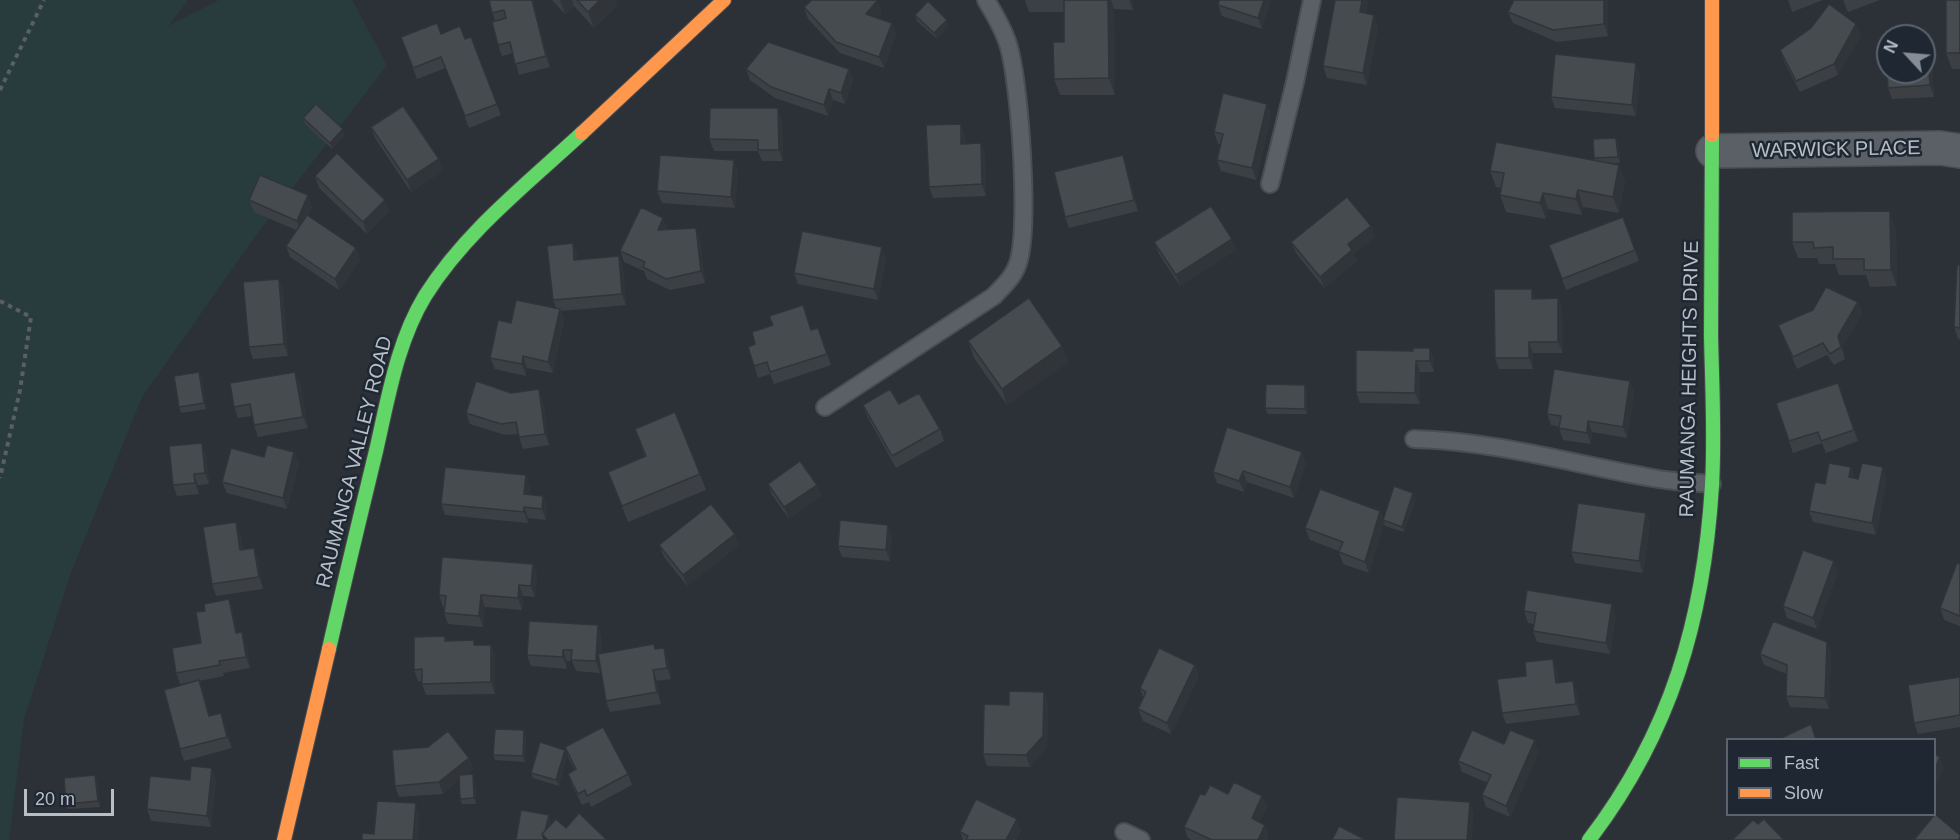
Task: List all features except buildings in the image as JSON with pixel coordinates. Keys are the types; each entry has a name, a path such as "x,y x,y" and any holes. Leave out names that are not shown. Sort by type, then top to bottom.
{"street":[{"name":"RAUMANGA VALLEY ROAD","path":"284,840 388,398 410,329 423,300 445,268 472,236 724,0"},
{"name":"RAUMANGA HEIGHTS DRIVE","path":"1589,840 1605,823 1656,735 1678,675 1698,597 1712,483 1712,0"},
{"name":"WARWICK PLACE","path":"1713,151 1940,148 1960,151"}],"lane":[{"path":"825,407 994,296 1009,280 1018,264 1022,246 1023,184 1016,82 1008,42 986,0"},
{"path":"1270,184 1288,115 1312,0"},
{"path":"1414,440 1453,440 1490,445 1655,479 1712,483"},
{"path":"1124,831 1141,840"}],"path":[{"path":"0,90 44,0"},
{"path":"0,301 31,318 20,390 0,478"}],"shaded area":[{"path":"0,0 188,0 168,26 219,0 352,0 387,65 254,238 142,397 70,575 24,719 9,840 0,840"}],"traffic: fast":[{"path":"329,649 394,371 415,314 441,273 478,229 582,133"},
{"path":"1589,840 1618,800 1662,716 1678,673 1701,582 1708,534 1713,466 1712,135"}],"traffic: slow":[{"path":"582,133 724,0"},
{"path":"1712,0 1712,135"},
{"path":"284,840 329,649"}]}
